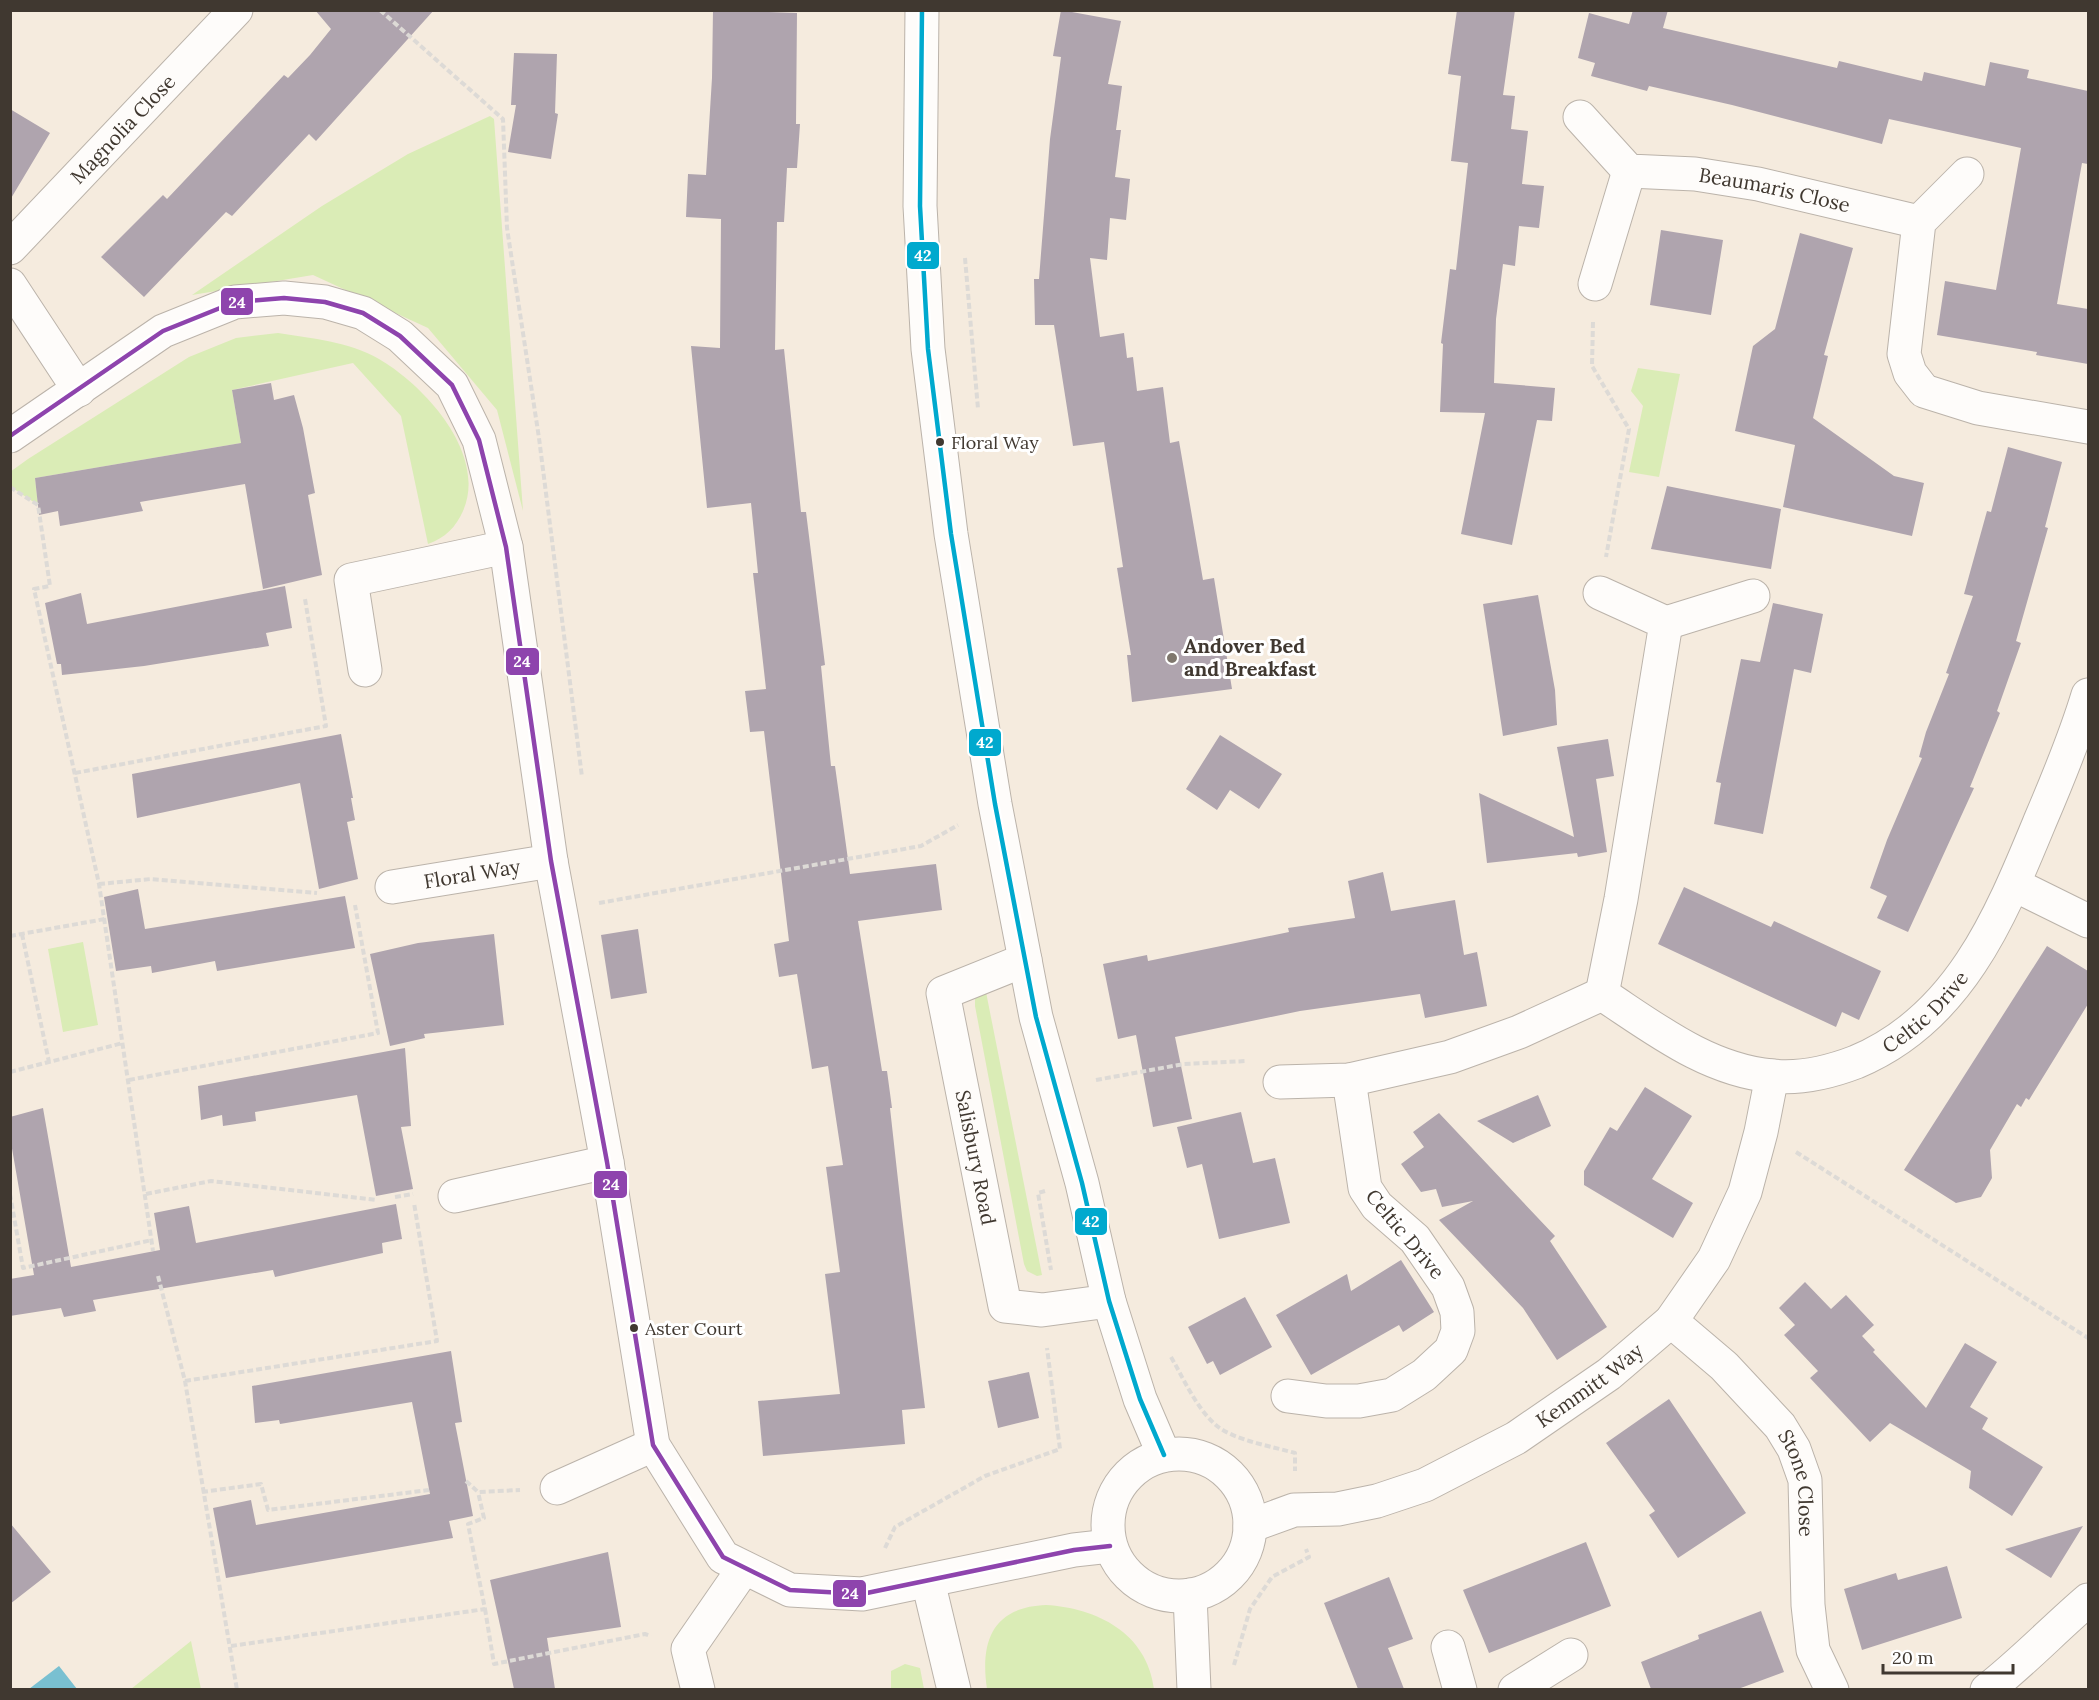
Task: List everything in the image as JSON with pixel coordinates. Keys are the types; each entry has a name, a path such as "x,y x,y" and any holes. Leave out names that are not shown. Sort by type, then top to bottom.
{"street":[{"name":"Magnolia Close","path":"10,248 236,10"},
{"path":"922,10 920,206 928,349 951,534 995,804 1036,1017 1082,1183 1109,1300 1140,1399 1164,1455"},
{"path":"1580,117 1629,171 1594,284"},
{"name":"Beaumaris Close","path":"1629,171 1695,174 1758,184 1919,222"},
{"path":"1967,174 1919,222 1904,354 1910,373 1924,391 1978,408 2088,427"},
{"path":"10,285 79,390"},
{"path":"10,436 163,332 235,302 284,298 325,302 363,313 400,336 452,385 479,440 506,547 551,861 607,1162 653,1445 723,1557 790,1590 862,1594 1064,1552 1110,1546"},
{"path":"365,670 351,580 506,547"},
{"path":"1600,593 1666,623 1753,597"},
{"path":"1280,1082 1349,1080 1450,1058 1519,1032 1602,994 1621,899 1666,623"},
{"name":"Celtic Drive","path":"1602,994 1684,1047 1727,1066 1772,1076 1805,1075 1844,1067 1880,1052 1910,1032 1937,1007 1961,980 1984,946 2015,885 2063,767 2088,694"},
{"name":"Floral Way","path":"392,886 551,861"},
{"path":"2015,885 2088,921"},
{"name":"Salisbury Road","path":"1025,960 943,993 1005,1306 1042,1310 1109,1300"},
{"name":"Kemmitt Way","path":"1250,1526 1294,1510 1338,1509 1425,1485 1516,1438 1610,1374 1671,1321 1714,1259 1745,1192 1761,1132 1772,1076"},
{"name":"Celtic Drive","path":"1287,1396 1348,1401 1392,1395 1424,1375 1451,1350 1458,1331 1457,1312 1448,1287 1415,1239 1377,1206 1365,1188 1349,1080"},
{"path":"440,1194 607,1162"},
{"name":"Stone Close","path":"1671,1321 1724,1366 1780,1426 1794,1449 1805,1480 1808,1605 1813,1650 1832,1689"},
{"path":"557,1488 653,1445"},
{"path":"1185,1453 1206,1458 1224,1469 1238,1485 1247,1505 1250,1526 1248,1545 1234,1569 1213,1588 1190,1595 1160,1594 1140,1585 1119,1564 1110,1546 1107,1526 1109,1506 1118,1488 1130,1473 1146,1461 1164,1455 1185,1453"},
{"path":"698,1689 688,1649 744,1568"},
{"path":"928,1581 954,1689"},
{"path":"1190,1595 1194,1689"},
{"path":"1988,1689 2012,1671 2044,1638 2088,1600"},
{"path":"1448,1647 1460,1689"},
{"path":"1515,1689 1571,1655"}],"path":[{"path":"380,10 503,119 507,228 539,438 583,789"},
{"path":"965,251 978,411"},
{"path":"1594,284 1592,366 1629,429 1600,593"},
{"path":"10,487 38,505 50,586 33,589 99,884 153,1251"},
{"path":"75,773 326,726 305,599"},
{"path":"597,892 599,903 921,846 995,804"},
{"path":"99,884 151,879 317,893"},
{"path":"129,1080 378,1033 354,897"},
{"path":"10,936 105,919"},
{"path":"22,934 49,1062"},
{"path":"10,1072 123,1043"},
{"path":"1096,1080 1184,1064 1278,1060 1280,1082"},
{"path":"1092,1069 1098,1090"},
{"path":"1761,1132 1839,1177 2088,1338"},
{"path":"146,1194 211,1181 377,1200"},
{"path":"862,1594 895,1527 985,1476 1060,1449 1042,1310 1052,1266 1038,1193 1082,1183"},
{"path":"10,1194 23,1268 152,1240"},
{"path":"185,1381 437,1341 413,1194"},
{"path":"394,1197 440,1194"},
{"path":"158,1276 185,1381 237,1689"},
{"path":"1167,1352 1202,1410 1219,1428 1247,1439 1296,1453 1294,1510 1309,1557 1272,1577 1250,1608 1232,1674"},
{"path":"466,1481 478,1492 484,1518 468,1524 494,1664 645,1634 688,1649"},
{"path":"202,1492 261,1484 268,1510 429,1490"},
{"path":"478,1492 557,1488"},
{"path":"231,1646 485,1609"}],"green space":[{"path":"490,116 494,119 523,511 497,410 428,328 313,275 192,295 322,206 408,154"},
{"path":"278,333 330,342 367,353 397,371 432,403 447,423 459,445 467,467 468,489 463,511 445,535 428,544 401,416 353,363 232,390 241,443 35,478 38,505 11,487 10,472 189,357 236,338"},
{"path":"1638,368 1680,374 1659,477 1629,472 1643,406 1631,391"},
{"path":"83,942 98,1025 63,1032 48,949"},
{"path":"985,987 1042,1275 1037,1276 1027,1271 1024,1264 975,1006 975,999"},
{"path":"1046,1605 1083,1612 1101,1618 1116,1627 1141,1653 1149,1669 1154,1689 987,1689 986,1656 988,1642 994,1630 1013,1612"},
{"path":"191,1641 201,1689 131,1689"},
{"path":"905,1664 920,1668 924,1689 891,1689 891,1671"}],"water":[{"path":"59,1666 77,1689 29,1689"}],"building":[{"path":"315,10 434,10 316,141 309,134 232,216 226,212 144,297 101,257 163,195 167,199 284,75 288,78 310,55 331,29"},
{"path":"713,10 797,13 796,124 800,124 797,168 787,168 784,222 777,222 775,350 784,349 801,512 806,512 825,665 821,666 831,766 835,766 850,874 936,864 942,910 858,921 882,1071 887,1071 925,1408 902,1410 905,1444 763,1456 758,1401 840,1394 825,1274 840,1272 826,1167 843,1165 828,1066 812,1069 797,974 779,977 774,944 789,941 764,731 750,732 745,691 766,689 753,573 758,573 751,503 707,508 691,346 720,348 721,219 686,217 688,174 706,175 712,78"},
{"path":"1061,10 1121,21 1108,84 1122,86 1116,130 1121,130 1115,177 1130,179 1126,220 1110,218 1107,260 1090,258 1100,337 1124,333 1127,358 1133,357 1137,391 1163,387 1170,443 1179,441 1203,580 1214,578 1232,689 1132,702 1127,655 1131,655 1117,568 1123,567 1104,442 1073,446 1054,325 1035,325 1034,279 1039,279 1050,139 1061,57 1053,56"},
{"path":"1457,10 1515,10 1503,95 1515,96 1511,129 1528,131 1522,184 1544,186 1539,228 1519,226 1515,266 1503,264 1496,319 1494,383 1555,388 1552,421 1537,420 1512,545 1461,534 1485,413 1440,412 1443,344 1441,343 1450,269 1456,270 1468,163 1451,161 1461,76 1448,74"},
{"path":"1633,10 1668,10 1663,28 1837,68 1839,61 1922,81 1924,72 1985,86 1990,62 2029,70 2027,78 2088,91 2088,164 2082,163 2057,304 2088,309 2088,364 2036,355 2037,352 1937,335 1945,281 1996,290 2021,148 1889,119 1882,144 1732,105 1649,86 1647,91 1591,76 1595,63 1578,58 1589,13 1629,24"},
{"path":"514,53 557,54 555,113 558,114 551,159 508,152 516,105 511,105"},
{"path":"10,109 50,133 10,200"},
{"path":"1661,230 1723,240 1711,315 1650,305"},
{"path":"1800,233 1853,248 1824,355 1828,356 1813,418 1894,476 1924,483 1912,536 1783,507 1795,445 1735,431 1753,346 1775,329"},
{"path":"271,383 274,400 294,395 303,428 315,493 308,495 322,575 263,589 245,484 140,502 143,511 60,526 58,511 39,515 35,478 241,443 232,390"},
{"path":"2008,447 2062,462 2045,527 2048,528 2016,641 2021,643 1997,711 2000,713 1970,787 1974,788 1908,932 1877,918 1887,896 1870,888 1887,840 1922,758 1919,757 1926,732 1949,674 1946,673 1973,596 1964,594 1987,511 1991,512"},
{"path":"1667,486 1781,509 1771,569 1651,549"},
{"path":"285,586 292,628 266,633 269,646 144,666 62,675 61,664 57,664 45,603 81,593 87,624"},
{"path":"1538,595 1555,690 1557,725 1503,736 1483,604"},
{"path":"1773,603 1823,614 1811,673 1794,669 1763,834 1714,824 1721,783 1716,782 1741,659 1760,662"},
{"path":"341,734 353,798 351,798 355,820 347,822 358,879 319,889 300,783 137,818 132,774"},
{"path":"1220,735 1282,774 1259,809 1230,790 1217,810 1186,789"},
{"path":"1608,739 1614,776 1596,779 1607,852 1578,857 1577,853 1487,863 1479,793 1574,837 1557,747"},
{"path":"1383,872 1391,911 1455,900 1464,955 1477,952 1487,1006 1425,1018 1420,994 1300,1011 1175,1037 1192,1119 1153,1127 1136,1035 1118,1039 1103,964 1147,955 1148,961 1289,932 1288,928 1355,918 1348,881"},
{"path":"1684,887 1771,927 1774,921 1881,971 1859,1020 1842,1012 1836,1027 1658,944"},
{"path":"138,889 145,929 345,896 355,948 217,971 215,961 152,973 151,966 116,971 104,897"},
{"path":"638,929 647,993 611,999 601,935"},
{"path":"494,934 504,1025 424,1034 425,1038 390,1046 370,954 418,943"},
{"path":"2047,946 2088,971 2088,1004 2029,1100 2026,1098 2021,1107 2017,1104 1990,1150 1992,1178 1981,1197 1956,1203 1904,1170"},
{"path":"405,1048 411,1126 401,1127 413,1189 376,1196 357,1095 255,1112 256,1121 223,1126 222,1115 201,1120 198,1086"},
{"path":"1645,1087 1692,1116 1652,1179 1693,1203 1673,1238 1584,1185 1584,1171 1610,1127 1617,1131"},
{"path":"1538,1095 1551,1126 1513,1143 1477,1121"},
{"path":"43,1108 71,1267 160,1250 154,1213 189,1206 196,1243 396,1204 402,1239 382,1243 383,1253 275,1277 273,1270 93,1300 96,1311 64,1317 61,1308 10,1316 10,1279 34,1275 10,1137 10,1117"},
{"path":"1241,1112 1253,1163 1275,1158 1290,1223 1219,1239 1202,1164 1187,1168 1177,1127"},
{"path":"1439,1113 1555,1236 1550,1241 1607,1327 1557,1360 1523,1308 1439,1220 1473,1201 1442,1207 1436,1189 1421,1192 1401,1164 1424,1147 1413,1132"},
{"path":"1401,1260 1434,1312 1403,1332 1399,1325 1311,1375 1276,1315 1347,1274 1351,1291"},
{"path":"1805,1282 1831,1309 1846,1295 1874,1325 1862,1336 1875,1350 1873,1352 1926,1408 1965,1343 1997,1362 1970,1407 1988,1418 1982,1429 2043,1467 2012,1516 1969,1488 1971,1471 1890,1423 1870,1442 1810,1378 1818,1371 1784,1335 1795,1325 1779,1308"},
{"path":"1245,1297 1272,1347 1220,1375 1213,1361 1207,1364 1188,1327"},
{"path":"451,1351 462,1422 455,1423 473,1516 449,1521 453,1538 226,1578 213,1508 251,1500 256,1525 430,1494 412,1402 280,1424 279,1420 255,1423 252,1386"},
{"path":"1029,1372 1039,1418 998,1428 988,1381"},
{"path":"1669,1399 1746,1513 1678,1558 1649,1515 1655,1511 1606,1443"},
{"path":"10,1523 51,1572 10,1604"},
{"path":"2083,1526 2051,1578 2005,1549"},
{"path":"1586,1542 1611,1606 1489,1653 1463,1590"},
{"path":"608,1552 621,1627 547,1638 555,1689 514,1689 490,1580"},
{"path":"1947,1566 1962,1618 1862,1650 1844,1589 1896,1573 1898,1580"},
{"path":"1389,1577 1413,1639 1388,1648 1404,1689 1358,1689 1324,1603"},
{"path":"1761,1611 1784,1672 1738,1689 1651,1689 1641,1662 1699,1639 1698,1635"}],"transit line":[{"name":"42","path":"922,10 920,206 928,349 951,534 995,804 1036,1017 1082,1183 1109,1301 1140,1399 1164,1455"},
{"name":"24","path":"10,436 163,331 235,302 284,298 325,302 363,313 400,336 452,385 479,440 506,547 551,861 607,1162 653,1445 723,1557 790,1590 862,1594 1074,1550 1110,1546"}],"place":[{"name":"Floral Way","path":"940,442"},
{"name":"Andover Bed and Breakfast","path":"1172,658"},
{"name":"Aster Court","path":"634,1328"}]}
